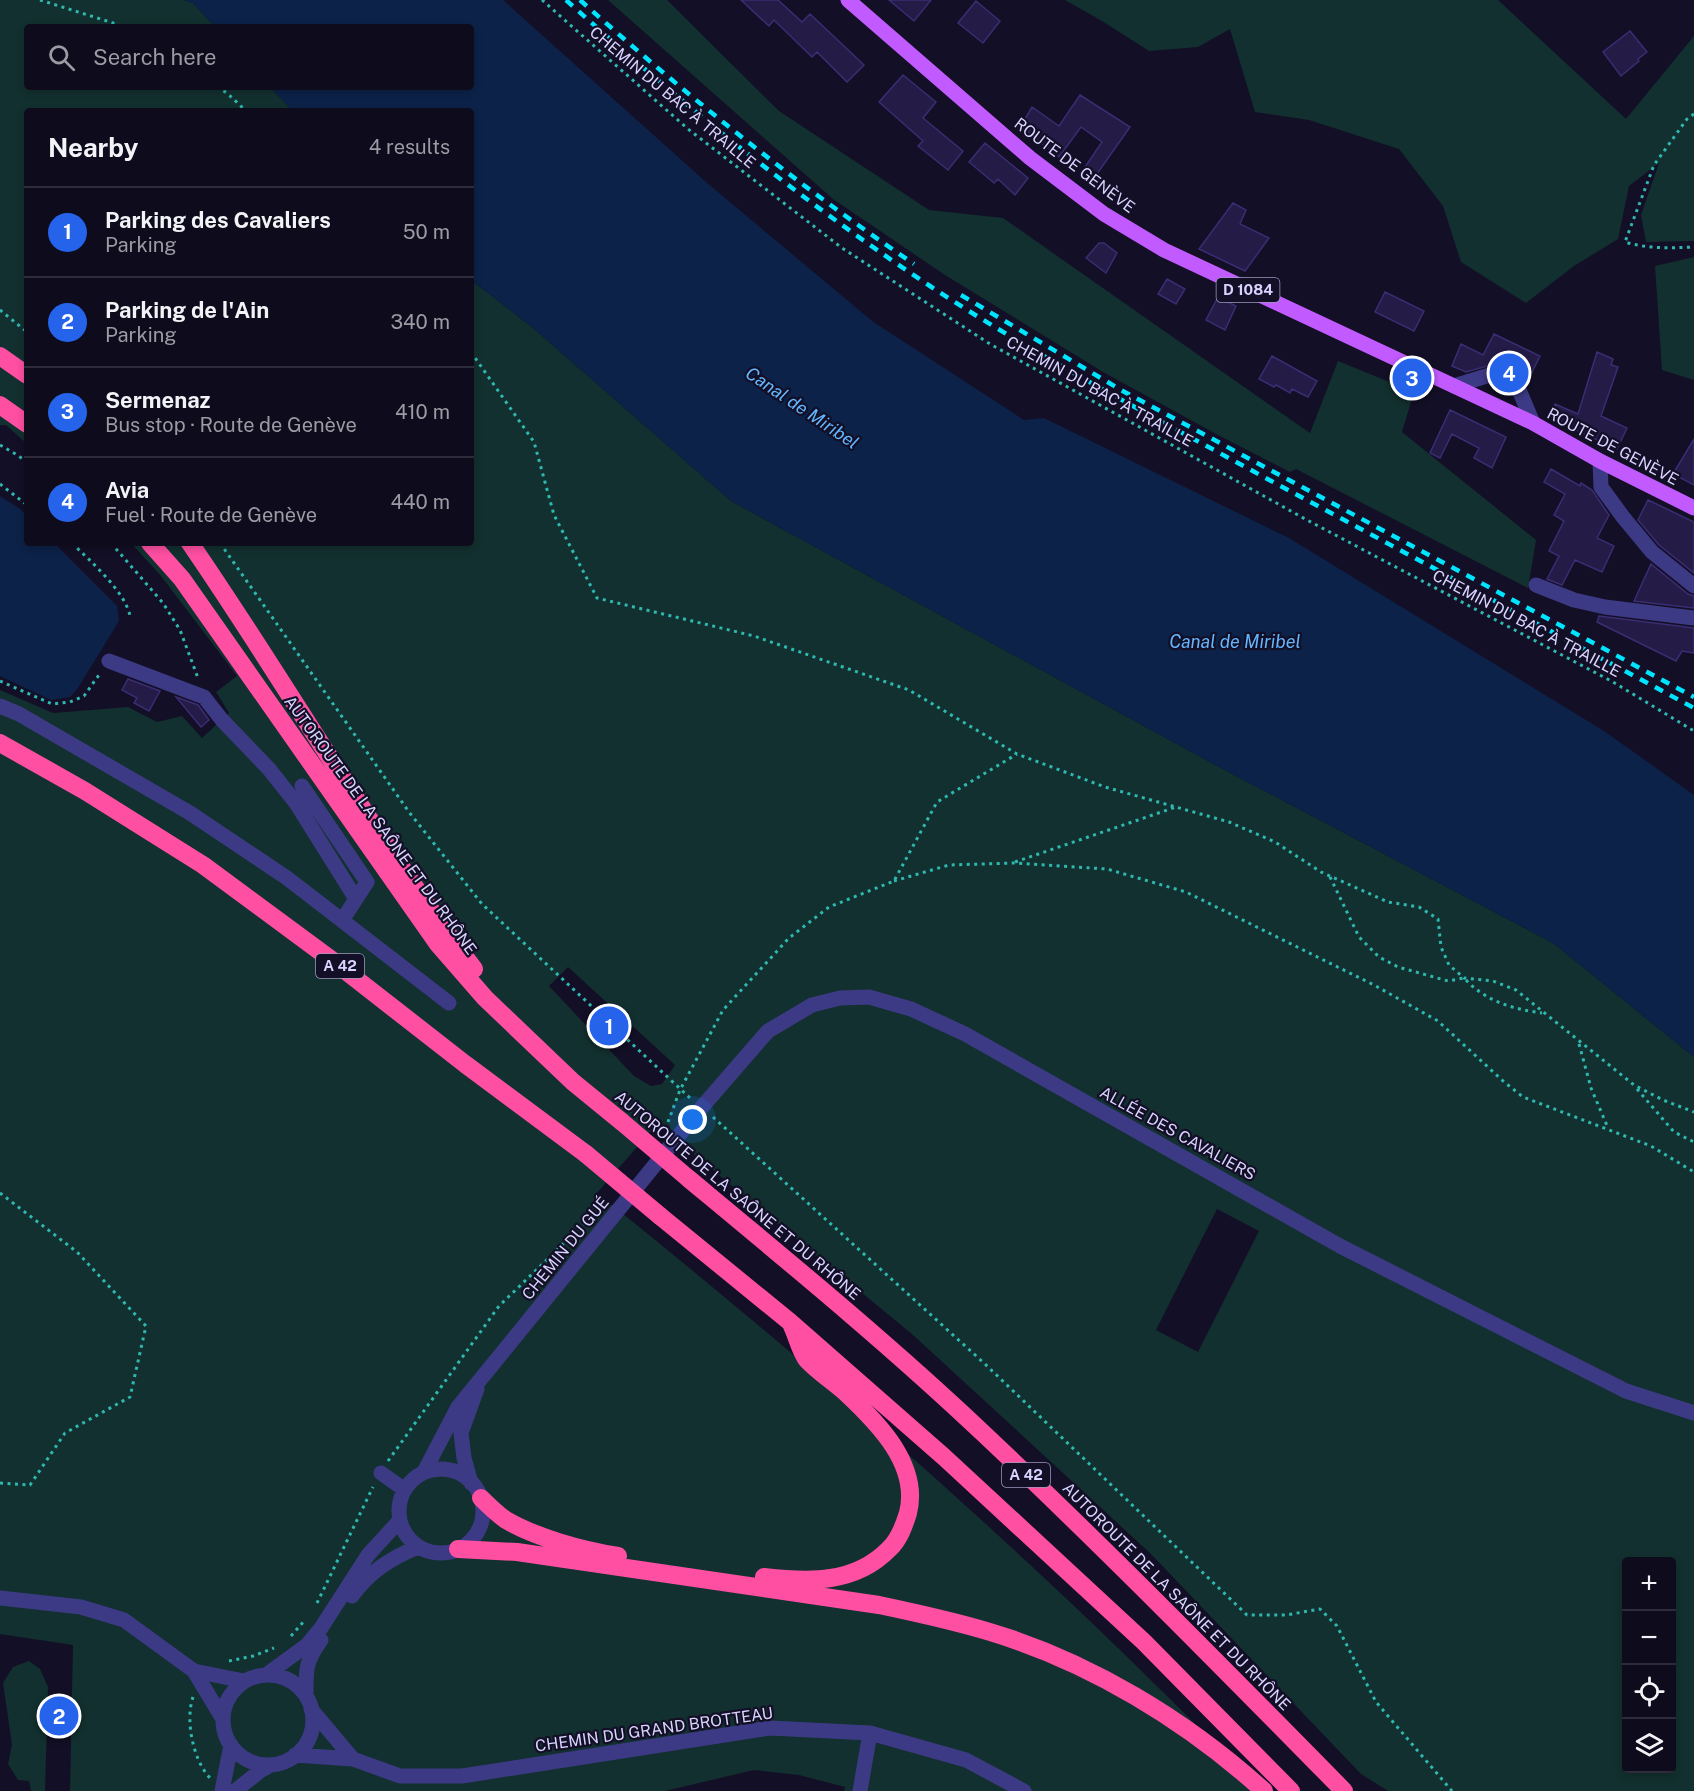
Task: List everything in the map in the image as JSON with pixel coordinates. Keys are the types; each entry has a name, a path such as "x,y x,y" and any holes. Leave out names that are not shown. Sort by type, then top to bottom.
{"highway":[{"path":"0,356 24,373"},
{"path":"0,405 24,422"},
{"name":"AUTOROUTE DE LA SAÔNE ET DU RHÔNE","path":"153,546 182,579 438,944 485,998 573,1082 821,1289 982,1432 1165,1608 1344,1791"},
{"path":"192,546 252,634 331,761 439,922 528,1040"},
{"name":"A 42","path":"0,743 85,791 203,865 586,1154 790,1322 944,1457 1144,1642 1291,1791"},
{"path":"0,755 85,791"},
{"path":"476,1490 505,1519 543,1536 600,1552 796,1580 826,1580 849,1575 865,1568 892,1547 905,1523 910,1505 910,1488 904,1466 893,1445 847,1394 807,1359 790,1322"},
{"path":"458,1549 517,1552 879,1605 933,1616 992,1632 1076,1666 1122,1690 1202,1741 1241,1770 1264,1791"}],"main road":[{"name":"ROUTE DE GENÈVE","path":"848,0 1030,158 1104,214 1164,250 1533,423 1600,461 1694,508"}],"street":[{"path":"1454,386 1493,374 1499,376"},
{"path":"1514,383 1517,385 1533,423"},
{"path":"1600,461 1601,487 1623,517 1652,552 1694,586"},
{"path":"1536,585 1574,600 1605,607 1694,618"},
{"path":"109,661 204,697 296,803 356,899"},
{"path":"0,706 19,714 190,813 287,878 450,1003"},
{"path":"302,786 367,882 343,919"},
{"name":"ALLÉE DES CAVALIERS","path":"676,1140 768,1031 812,1005 840,998 869,997 911,1009 965,1034 1340,1246 1626,1391 1694,1413"},
{"name":"CHEMIN DU GUÉ","path":"424,1472 458,1407 676,1140"},
{"name":"CHEMIN DU GUÉ","path":"476,1490 464,1458 461,1433 481,1378"},
{"path":"439,1469 450,1470 464,1476 476,1490 483,1509 479,1528 474,1538 458,1549 444,1553 433,1552 418,1546 406,1534 400,1520 400,1501 412,1480 424,1472 439,1469"},
{"path":"381,1473 405,1490"},
{"path":"271,1765 249,1760 231,1745 224,1728 226,1705 233,1692 244,1682 266,1675 307,1645 321,1628 368,1556 400,1520"},
{"path":"226,1790 271,1765 284,1762 304,1746 313,1722 306,1673 309,1656 362,1582 382,1564 418,1546"},
{"path":"0,1598 81,1608 124,1620 199,1675 223,1719"},
{"path":"199,1675 244,1682"},
{"path":"266,1675 289,1680 299,1687 353,1759"},
{"name":"CHEMIN DU GRAND BROTTEAU","path":"295,1755 353,1759 400,1776 462,1776 770,1728 870,1732 966,1760 1024,1791"},
{"path":"860,1791 870,1732"},
{"path":"226,1790 231,1745"}],"path":[{"path":"40,0 115,24"},
{"name":"CHEMIN DU BAC À TRAILLE","path":"542,0 688,129 833,241 990,344 1307,520 1613,682 1694,731"},
{"path":"222,90 243,108"},
{"path":"1694,114 1687,119 1654,165 1625,242 1640,247 1694,247"},
{"path":"0,310 24,330"},
{"path":"474,356 534,442 554,516 597,598 754,636 909,690 1017,754 1105,787 1229,822 1275,842 1330,876 1388,902 1419,907 1438,919 1441,947 1449,965 1473,988 1515,1009 1544,1014"},
{"path":"0,445 24,460"},
{"path":"0,484 24,503"},
{"path":"75,546 116,589 128,606 130,616"},
{"path":"114,546 163,603 180,630 195,666 204,697"},
{"path":"222,546 409,812 482,904 680,1090"},
{"path":"0,681 52,704 70,702 84,696 109,661"},
{"path":"894,881 936,802 1017,754"},
{"path":"1014,862 1178,806"},
{"path":"667,1125 680,1090 723,1010 789,938 829,907 894,881 949,865 1014,862 1107,869 1186,892 1374,984 1438,1021 1523,1097 1651,1146 1693,1170"},
{"path":"1330,876 1359,937 1379,957 1398,967 1448,981 1464,978 1493,981 1516,990 1634,1085 1674,1132 1694,1142"},
{"path":"1579,1042 1591,1088 1608,1128"},
{"path":"1634,1085 1694,1112"},
{"path":"702,1107 986,1364 1247,1615 1286,1616 1320,1609 1337,1626 1376,1702 1452,1791"},
{"path":"0,1193 77,1252 146,1326 130,1397 65,1433 30,1485 0,1483"},
{"path":"313,1611 381,1473 499,1306 591,1217"},
{"path":"288,1639 307,1618"},
{"path":"226,1790 206,1775 191,1739 190,1704 199,1675 214,1665 253,1656 281,1644"}],"green space":[{"path":"0,0 183,0 193,3 212,24 24,24 24,90 273,90 290,108 24,108 24,441 6,425 0,425"},
{"path":"608,0 667,0 779,111 929,210 1003,218 1310,433 1338,361 1414,392 1402,432 1536,540 1528,588 1296,469 1290,472 1218,435 1103,372 945,275 833,199"},
{"path":"1065,0 1498,0 1626,119 1694,36 1694,241 1646,242 1641,215 1659,163 1629,186 1618,239 1574,266 1526,303 1461,262 1443,206 1399,149 1309,120 1255,112 1230,29 1198,47 1149,51"},
{"path":"1694,257 1694,380 1662,370 1655,266"},
{"path":"474,282 532,327 731,501 1221,768 1553,943 1694,1057 1694,1791 1388,1791 1361,1774 1151,1554 913,1335 657,1124 597,1193 770,1335 938,1481 1103,1633 1261,1791 844,1791 845,1787 799,1775 754,1770 665,1791 70,1791 73,1645 0,1634 0,690 53,713 128,707 157,722 182,716 202,738 229,713 216,692 237,676 161,576 134,546 474,546","holes":["568,967 675,1065 662,1084 651,1086 634,1076 549,986","1217,1209 1259,1231 1198,1352 1156,1330"]},
{"path":"29,1661 40,1669 48,1687 45,1791 31,1791 29,1781 18,1780 8,1764 12,1745 3,1683 13,1667"}],"water":[{"name":"Canal de Miribel","path":"183,0 503,0 706,182 872,321 1024,420 1044,418 1289,538 1604,731 1694,795 1694,1057 1553,943 1221,768 731,501 532,327 474,282 474,108 290,108 273,90 474,90 474,24 212,24 193,3"},
{"path":"0,496 24,513 24,546 57,546 117,606 119,621 78,688 70,697 51,700 0,676"}],"building":[{"path":"741,0 778,0 802,22 810,14 864,65 847,82 817,52 812,57 774,20 769,26"},
{"path":"889,0 931,0 914,21"},
{"path":"976,1 1000,21 983,43 958,23"},
{"path":"1630,31 1647,52 1621,76 1603,52"},
{"path":"903,75 936,102 923,118 963,151 948,170 918,146 923,141 879,102"},
{"path":"1080,95 1130,127 1092,181 1081,173 1102,142 1081,127 1059,157 1031,135 1022,124 1032,107 1059,126"},
{"path":"985,143 1028,178 1015,195 998,179 994,183 969,162"},
{"path":"1233,203 1246,210 1240,224 1269,238 1245,271 1199,249"},
{"path":"1099,243 1104,243 1117,253 1106,273 1086,258"},
{"path":"1167,279 1185,289 1176,304 1158,294"},
{"path":"1385,292 1424,311 1414,331 1375,312"},
{"path":"1218,297 1236,306 1225,330 1206,320"},
{"path":"1494,334 1540,356 1532,372 1521,367 1518,374 1509,375 1503,367 1491,365 1466,372 1452,366 1461,344 1483,355"},
{"path":"1597,352 1613,359 1611,365 1618,367 1601,416 1627,428 1617,449 1550,418 1555,404 1578,414"},
{"path":"1272,356 1317,381 1308,397 1292,389 1290,393 1259,379"},
{"path":"1450,410 1506,437 1492,468 1474,458 1479,448 1452,434 1440,458 1430,453"},
{"path":"1694,439 1694,485 1673,474"},
{"path":"1551,469 1580,486 1581,483 1592,490 1609,515 1597,538 1614,546 1602,572 1575,560 1562,585 1547,579 1559,556 1549,551 1564,521 1554,515 1565,494 1544,482"},
{"path":"1648,500 1694,522 1694,573 1659,545 1638,520"},
{"path":"1651,564 1688,594 1694,596 1694,608 1634,601"},
{"path":"1599,616 1694,628 1694,653 1682,651 1676,661 1597,622"},
{"path":"128,679 160,691 149,711 134,703 137,698 122,690"},
{"path":"176,697 198,705 209,720 201,727"}],"railway":[{"path":"566,0 697,113 788,185 834,220 970,312 1136,408 1694,708"},
{"path":"580,0 743,138 870,234 914,264"},
{"path":"961,295 1121,390 1694,697"}],"place":[{"name":"Avia","path":"1509,373"},
{"name":"Sermenaz","path":"1412,378"},
{"name":"Parking des Cavaliers","path":"609,1026"},
{"name":"Parking de l'Ain","path":"59,1716"}]}
